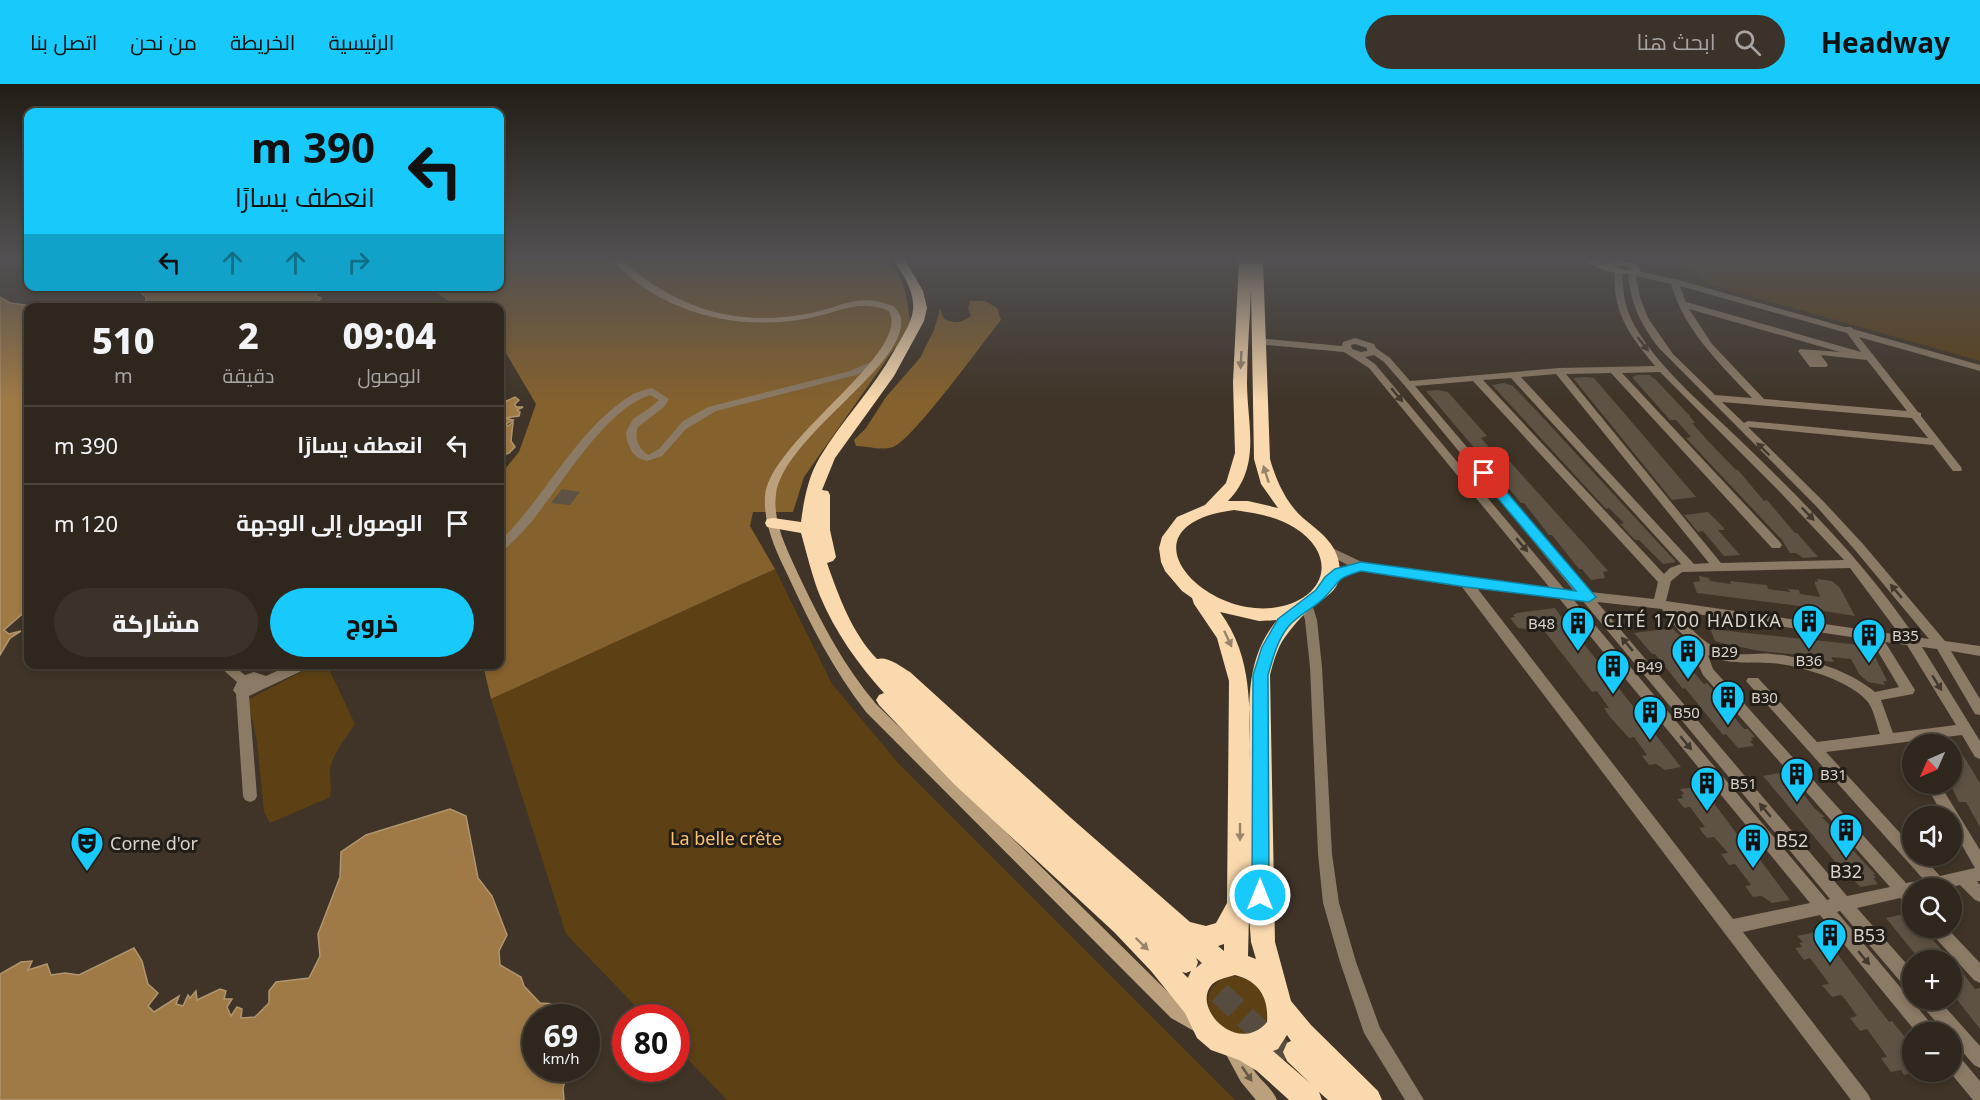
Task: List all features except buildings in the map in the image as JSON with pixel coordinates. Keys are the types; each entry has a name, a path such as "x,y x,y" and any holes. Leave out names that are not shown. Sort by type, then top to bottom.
{"highway":[{"path":"920,307 917,321 904,349 827,458 816,481 808,529 829,595 845,627 922,720 1189,959"},
{"path":"923,307 921,322 900,363 843,447 827,476 822,502 822,530 831,571 875,664 878,688 895,710 950,765 1147,949 1194,1005"},
{"path":"1212,507 1234,485 1243,453 1240,382 1244,307"},
{"path":"1238,1047 1257,1046 1268,1040 1276,1031 1281,1020 1279,1002 1263,942 1261,914 1260,675 1269,647 1283,623 1320,594 1329,580 1331,564 1326,549 1298,522 1274,492 1264,471 1257,307"},
{"path":"772,521 793,516 812,498"},
{"path":"1229,964 1239,898 1239,681 1235,654 1226,633 1173,570 1167,554 1169,538 1178,524 1193,514 1212,507 1234,505 1256,507 1279,513 1298,522"},
{"path":"772,521 808,529 817,536 826,553"},
{"path":"1193,592 1237,611 1262,614 1286,611 1306,604"},
{"path":"875,664 903,677 1063,825 1182,930 1229,964 1260,974 1271,984 1279,1002 1302,1034 1369,1100"},
{"path":"1182,930 1209,938 1221,935 1228,928 1239,898"},
{"path":"1229,964 1209,970 1200,978 1194,991 1194,1005 1198,1018 1217,1039 1266,1062 1309,1100"},
{"path":"1333,1100 1293,1056 1347,1100"}],"street":[{"path":"689,307 706,316 738,321 770,322 797,319 836,307"},
{"path":"889,307 892,309 897,321 895,334 856,384 778,471 771,493 772,521 788,564 820,635 852,685 871,708 1161,997 1177,1012 1206,1029"},
{"path":"1622,307 1635,334 1663,369 1788,493 1854,564 1912,641 1980,753"},
{"path":"1637,307 1653,335 1860,547 1940,645 1980,710"},
{"path":"1684,307 1725,364 1760,401"},
{"path":"1694,307 1869,357"},
{"path":"1769,307 1980,368"},
{"path":"1848,329 1958,469"},
{"path":"1257,341 1369,354 1373,350"},
{"path":"1902,971 1387,360 1368,344 1355,341 1346,344 1351,352 1369,362 1919,1022"},
{"path":"1807,356 1803,351 1869,357"},
{"path":"504,543 535,510 600,426 631,400 653,392 663,396 661,404 640,417 632,427 631,434 636,450 640,456 648,458 664,451 680,429 693,418 712,409 836,377 873,364"},
{"path":"1408,384 1559,371 1663,369"},
{"path":"1614,370 1776,545"},
{"path":"1559,371 1719,568"},
{"path":"1513,374 1691,568"},
{"path":"836,377 848,379 856,384"},
{"path":"1475,378 1664,581"},
{"path":"1712,398 1917,415"},
{"path":"1748,424 1937,442"},
{"path":"1326,549 1361,567 1466,583 1663,604 1980,651"},
{"path":"1854,564 1680,568 1672,571 1664,581 1663,604 1704,647 1728,658 1772,658 1823,671 1856,686 1872,697 1888,739"},
{"path":"1329,580 1340,573 1361,567"},
{"path":"1466,583 1862,1100"},
{"path":"1306,604 1311,620 1316,667 1325,854 1331,903 1348,962 1373,1033 1415,1100"},
{"path":"1872,697 1908,690 1875,635"},
{"path":"1704,647 1701,657 1708,672 1902,882"},
{"path":"228,669 243,686 253,690 262,683 294,669"},
{"path":"1753,681 1933,878"},
{"path":"243,686 250,796"},
{"path":"1814,748 1965,729"},
{"path":"1962,834 1980,864"},
{"path":"1963,878 1980,874"},
{"path":"1963,878 1980,895"},
{"path":"1731,927 1843,903 1902,893"},
{"path":"1946,938 1980,975"},
{"path":"1938,1010 1980,1059"},
{"path":"1238,1047 1247,1076 1268,1100"},
{"path":"1962,1073 1980,1095"}],"green space":[{"path":"1791,307 1980,307 1980,361"},
{"name":"La belle crête","path":"775,569 832,684 899,764 1235,1100 727,1100 690,1062 690,1004 633,1004 566,934 491,699"},
{"path":"306,669 329,669 355,724 333,760 330,772 330,797 270,823 264,812 257,741 248,700"},
{"path":"1231,976 1240,977 1255,984 1263,995 1268,1010 1268,1019 1257,1032 1240,1035 1227,1031 1212,1017 1208,997 1212,988 1219,981"}],"shaded area":[{"path":"0,307 24,307 24,612 4,630 9,634 21,631 10,638 0,655"},
{"path":"504,307 908,307 911,325 804,477 793,512 753,512 750,526 775,569 491,699 484,669 504,669 504,470 519,452 536,404 504,350"},
{"path":"996,307 1001,320 948,389 916,427 893,447 856,446 854,440 866,428 886,397 920,358 934,330 940,309 944,319 955,322 971,316 968,308"},
{"path":"515,397 519,400 515,404 516,407 523,407 517,410 520,412 519,416 505,418 513,420 506,424 508,426 513,422 511,441 515,447 504,455 504,402"},
{"path":"450,809 466,816 478,878 492,896 507,935 499,951 500,965 521,977 524,986 540,1003 554,1004 522,1004 522,1082 565,1082 564,1100 0,1100 0,974 21,962 32,961 28,970 47,964 51,975 65,973 79,975 134,948 142,961 148,984 158,993 148,1006 154,1012 179,996 176,1004 183,1006 188,995 190,998 196,991 197,1000 220,989 226,991 224,999 232,999 227,1007 231,1016 237,1007 242,1009 241,1018 255,1017 269,1003 269,991 276,982 309,978 320,956 318,934 340,877 341,852 366,835"}],"tunnel":[{"path":"1194,969 1290,1059"}],"place":[{"name":"B36","path":"1809,650"},
{"name":"B48","path":"1578,652"},
{"name":"B35","path":"1869,664"},
{"name":"B29","path":"1688,680"},
{"name":"B49","path":"1613,695"},
{"name":"B30","path":"1728,726"},
{"name":"B50","path":"1650,741"},
{"name":"B31","path":"1797,803"},
{"name":"B51","path":"1707,812"},
{"name":"B32","path":"1846,859"},
{"name":"B52","path":"1753,869"},
{"name":"Corne d'or","path":"87,872"},
{"name":"B53","path":"1830,964"}],"district":[{"name":"CITÉ 1700 HADIKA","path":"1693,620"}],"route":[{"path":"1260,895 1260,675 1269,647 1283,623 1320,594 1329,580 1346,570 1361,567 1466,583 1589,597 1484,473"}]}
